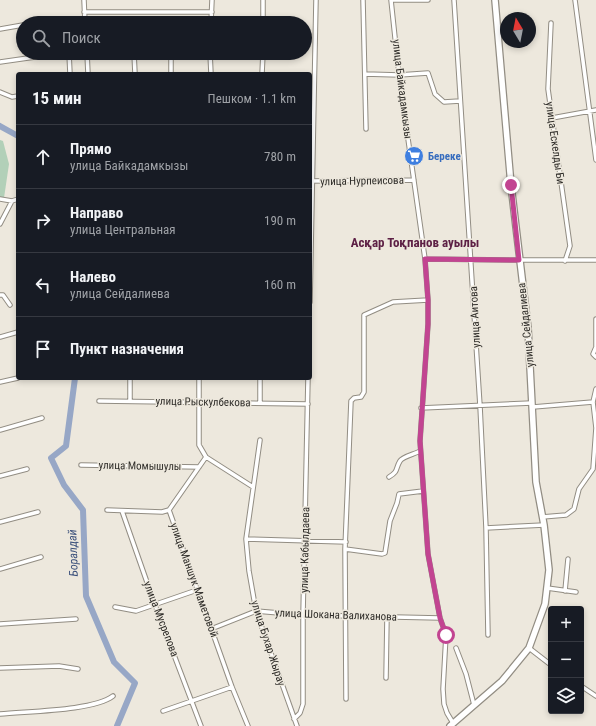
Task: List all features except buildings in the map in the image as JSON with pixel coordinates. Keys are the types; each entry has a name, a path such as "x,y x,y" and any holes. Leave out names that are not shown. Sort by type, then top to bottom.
{"main road":[{"name":"улица Сейдалиева","path":"452,725 502,681 529,648 545,604 549,570 544,525 536,482 528,328 511,185 495,0"}],"street":[{"path":"84,0 84,16"},
{"path":"212,0 212,16"},
{"path":"263,0 263,16"},
{"path":"312,100 316,0"},
{"path":"363,0 366,129"},
{"path":"391,0 428,0"},
{"name":"улица Байкадамкызы","path":"391,0 399,75 425,259 428,324 421,408 420,451 428,554 440,618 446,635 443,689 444,704 452,725"},
{"name":"улица Аитова","path":"454,0 472,259 480,406 486,528 488,635"},
{"path":"575,0 596,160"},
{"path":"84,12 212,12"},
{"name":"улица Ескелды Би","path":"551,23 548,89 570,246 565,261"},
{"path":"0,29 16,26"},
{"path":"0,62 16,60"},
{"path":"69,60 70,72"},
{"path":"87,60 88,72"},
{"path":"134,60 135,72"},
{"path":"171,60 171,72"},
{"path":"210,60 211,72"},
{"path":"262,72 263,60"},
{"path":"365,74 399,75 428,73 435,94 444,102 460,101"},
{"path":"0,92 12,97 16,96"},
{"path":"552,118 596,110"},
{"name":"улица Нурпеисова","path":"312,181 414,180"},
{"path":"0,199 12,201 16,200"},
{"path":"0,224 12,201"},
{"path":"425,259 596,260"},
{"path":"0,295 3,295 10,305"},
{"path":"346,699 345,549 351,401 354,398 361,397 364,392 364,315 393,302 428,300"},
{"path":"596,319 596,347 593,354 596,357"},
{"path":"0,337 16,333"},
{"path":"0,382 16,378"},
{"path":"130,380 130,401"},
{"path":"199,380 199,445 206,457 253,487"},
{"path":"260,380 260,403"},
{"name":"улица Кабылдаева","path":"294,719 300,713 304,704 303,615 308,380"},
{"path":"542,517 566,515 574,509 579,489 593,469 596,428 593,402 596,388"},
{"name":"улица Рыскулбекова","path":"99,400 308,404"},
{"path":"421,408 593,402"},
{"path":"0,430 42,418"},
{"name":"улица Бухар Жырау","path":"260,440 246,539 249,571 256,611 297,726"},
{"path":"389,477 398,470 402,459 420,451"},
{"name":"улица Маншук Маметовой","path":"206,457 169,510 232,687 248,726"},
{"name":"улица Момышулы","path":"80,465 199,467"},
{"path":"0,476 27,469"},
{"path":"345,549 382,554 385,553 390,521 398,503 399,494 423,491"},
{"path":"107,510 162,512 169,510"},
{"name":"улица Мусрепова","path":"122,511 155,605 201,726"},
{"path":"0,522 38,512"},
{"path":"486,528 544,525"},
{"path":"246,539 346,542"},
{"path":"0,569 41,557"},
{"path":"565,591 568,559"},
{"path":"547,588 576,592"},
{"path":"115,607 136,611 198,590"},
{"name":"улица Шокана Валиханова","path":"211,629 256,611 345,617 440,618"},
{"path":"386,678 387,617"},
{"path":"0,624 76,619"},
{"path":"456,648 466,674 474,705"},
{"path":"529,648 548,663"},
{"path":"0,668 59,666 78,668"},
{"path":"163,711 232,687"},
{"path":"584,688 596,696"},
{"path":"0,714 75,707 99,703 113,696"}],"green space":[{"path":"0,140 3,141 9,164 4,198 0,197"}],"waterway":[{"path":"0,126 16,135"},
{"name":"Боралдай","path":"75,380 66,446 51,458 64,485 83,510 86,596 114,662 135,683 117,726"}],"place":[{"name":"Береке","path":"414,156"}],"district":[{"name":"Асқар Тоқпанов ауылы","path":"415,242"}],"route":[{"path":"446,635 440,618 428,554 420,441 421,408 428,324 425,259 519,260 511,185"}]}
